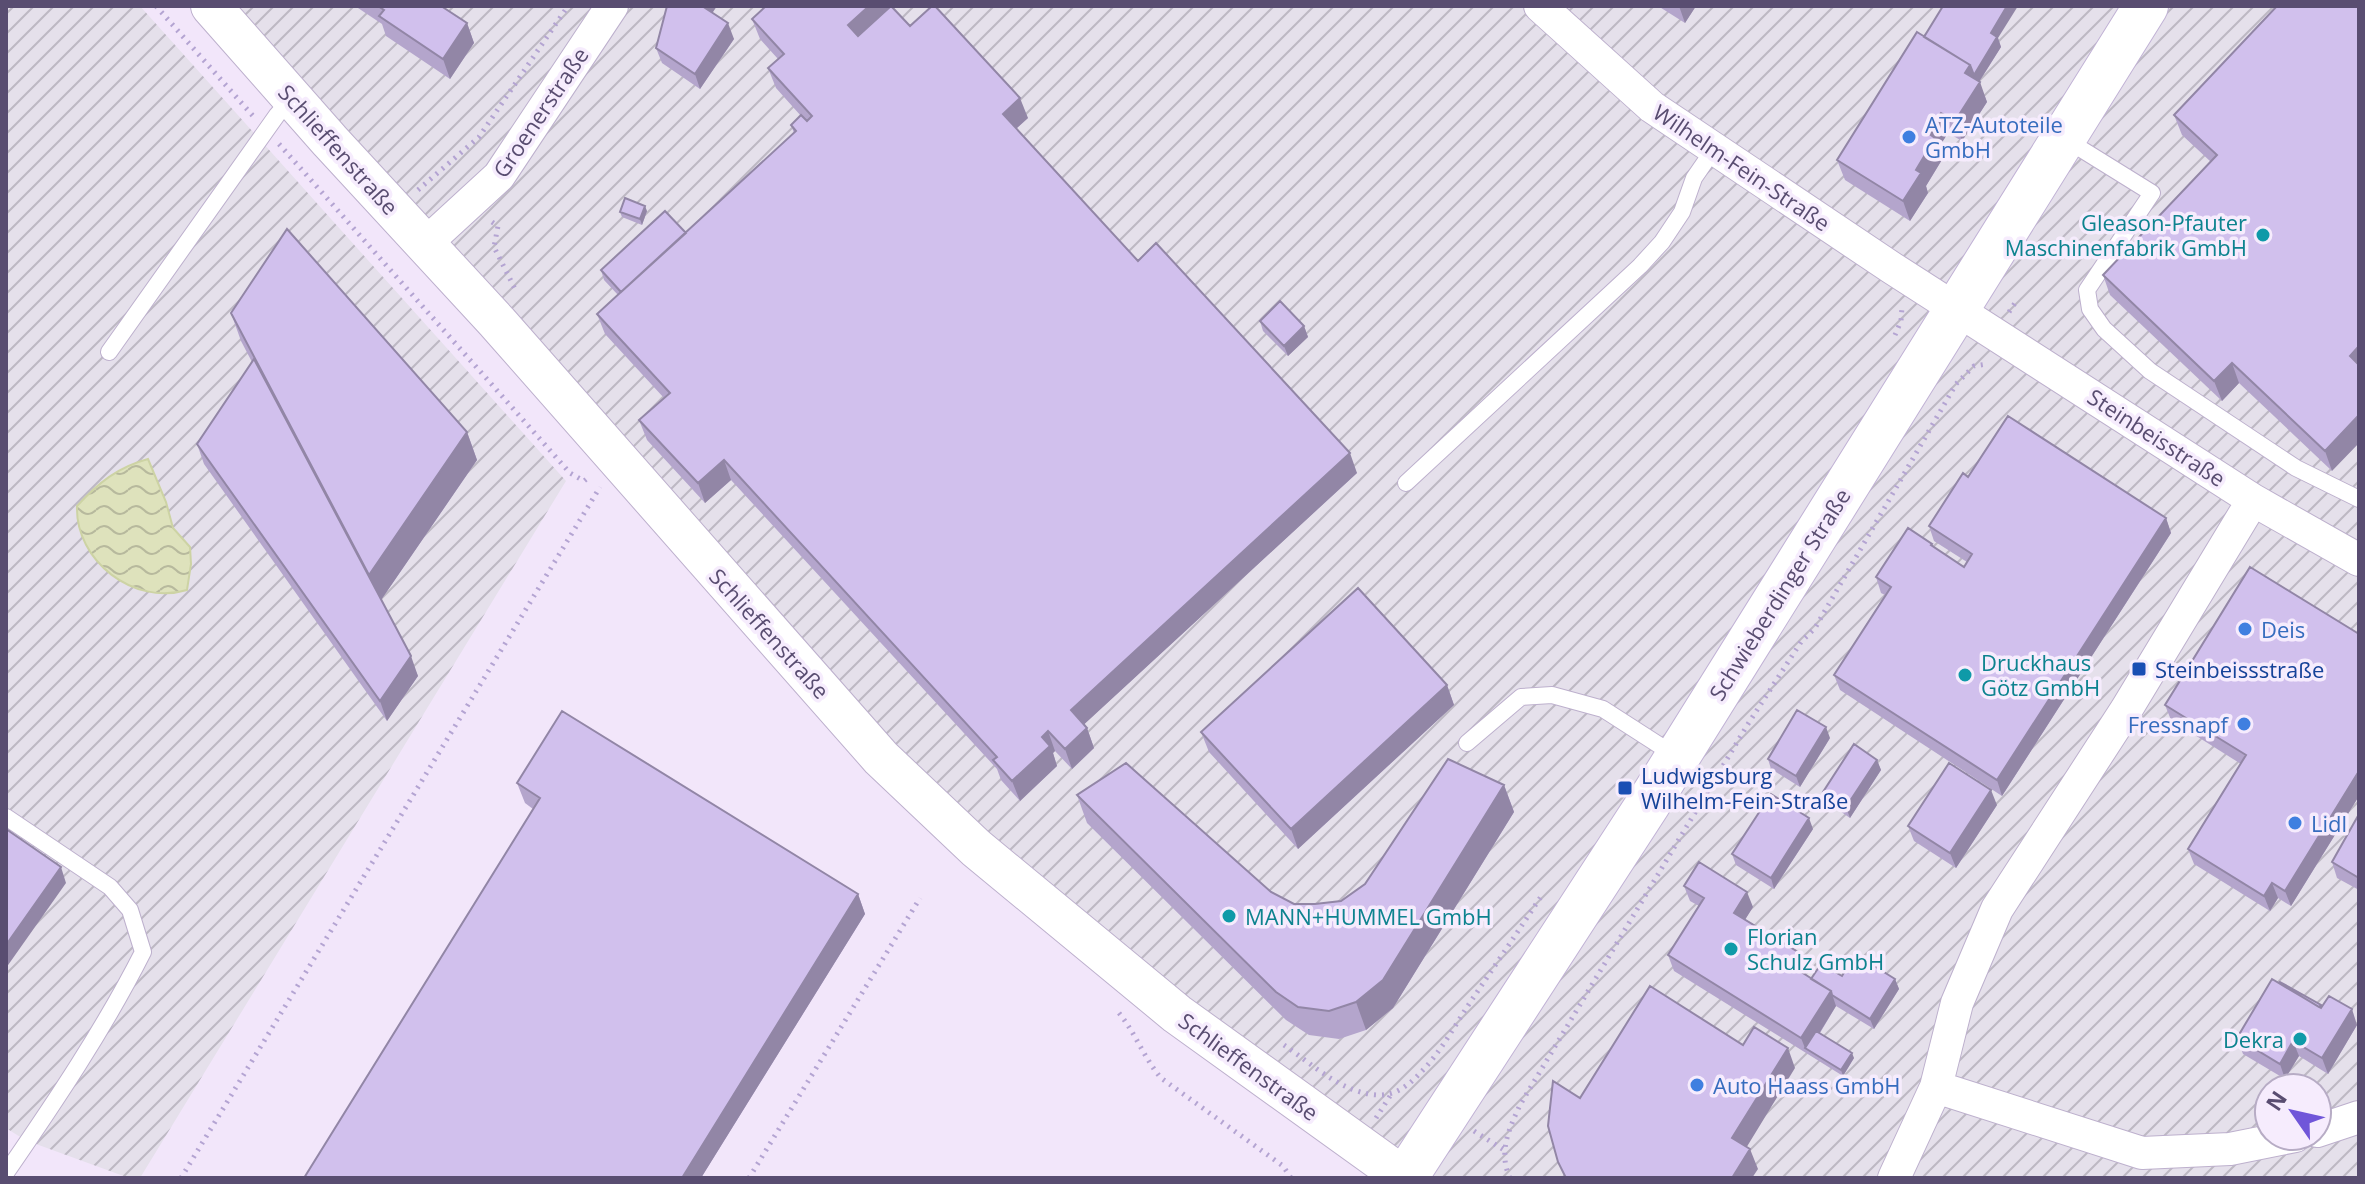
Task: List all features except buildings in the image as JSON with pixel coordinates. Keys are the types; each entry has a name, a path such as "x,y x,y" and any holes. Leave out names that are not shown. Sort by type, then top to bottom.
{"main road":[{"name":"Schwieberdinger Straße","path":"1405,1178 1677,757 2146,6"}],"street":[{"name":"Schlieffenstraße","path":"211,6 497,322 608,470 881,758 976,848 1177,1014 1405,1178"},
{"name":"Groenerstraße","path":"425,244 499,176 612,6"},
{"name":"Wilhelm-Fein-Straße","path":"1540,6 1652,107 1958,309"},
{"name":"Steinbeisstraße","path":"1958,309 2253,500 2359,560"},
{"path":"1894,1178 1936,1087 1957,1003 1997,909 2126,710 2253,500"},
{"path":"1936,1087 2142,1153 2230,1149 2253,1144"},
{"path":"2333,1126 2359,1117"}],"lane":[{"path":"109,352 292,97"},
{"path":"2063,138 2152,193 2087,290 2090,309 2104,329 2150,371 2296,468 2359,499"},
{"path":"1406,483 1640,266 1662,242 1682,212 1694,178 1714,149"},
{"path":"1467,743 1521,697 1552,695 1603,709 1677,757"},
{"path":"6,817 110,887 130,910 143,952 63,1087 6,1173"}],"path":[{"path":"156,6 570,473 584,481 608,470"},
{"path":"425,185 479,137 568,6"},
{"path":"1889,345 1901,321 1901,308 1917,283"},
{"path":"1509,1178 1504,1150 1520,1105 1748,724 1801,642 1815,628 1956,384 1974,366 1997,367"},
{"path":"181,1178 608,470"},
{"path":"1276,1040 1355,1091 1391,1095 1423,1071 1544,893"},
{"path":"749,1178 920,898"},
{"path":"1124,1019 1136,1036 1146,1060 1161,1078 1283,1166 1291,1178"}],"shaded area":[{"path":"6,6 140,6 566,481 140,1178 129,1178 25,1140 6,1128"},
{"path":"211,6 2359,6 2359,1178 1422,1178 976,848"}],"water":[{"path":"148,459 173,528 190,547 187,590 167,593 147,591 111,575 86,545 79,526 77,506 85,498 118,471"}],"place":[{"name":"ATZ-Autoteile GmbH","path":"1909,137"},
{"name":"Gleason-Pfauter Maschinenfabrik GmbH","path":"2263,235"},
{"name":"Deis","path":"2245,629"},
{"name":"Steinbeissstraße","path":"2139,669"},
{"name":"Druckhaus Götz GmbH","path":"1965,675"},
{"name":"Fressnapf","path":"2244,724"},
{"name":"Ludwigsburg Wilhelm-Fein-Straße","path":"1625,788"},
{"name":"Lidl","path":"2295,823"},
{"name":"MANN+HUMMEL GmbH","path":"1229,916"},
{"name":"Florian Schulz GmbH","path":"1731,949"},
{"name":"Dekra","path":"2300,1039"},
{"name":"Auto Haass GmbH","path":"1697,1085"}]}
